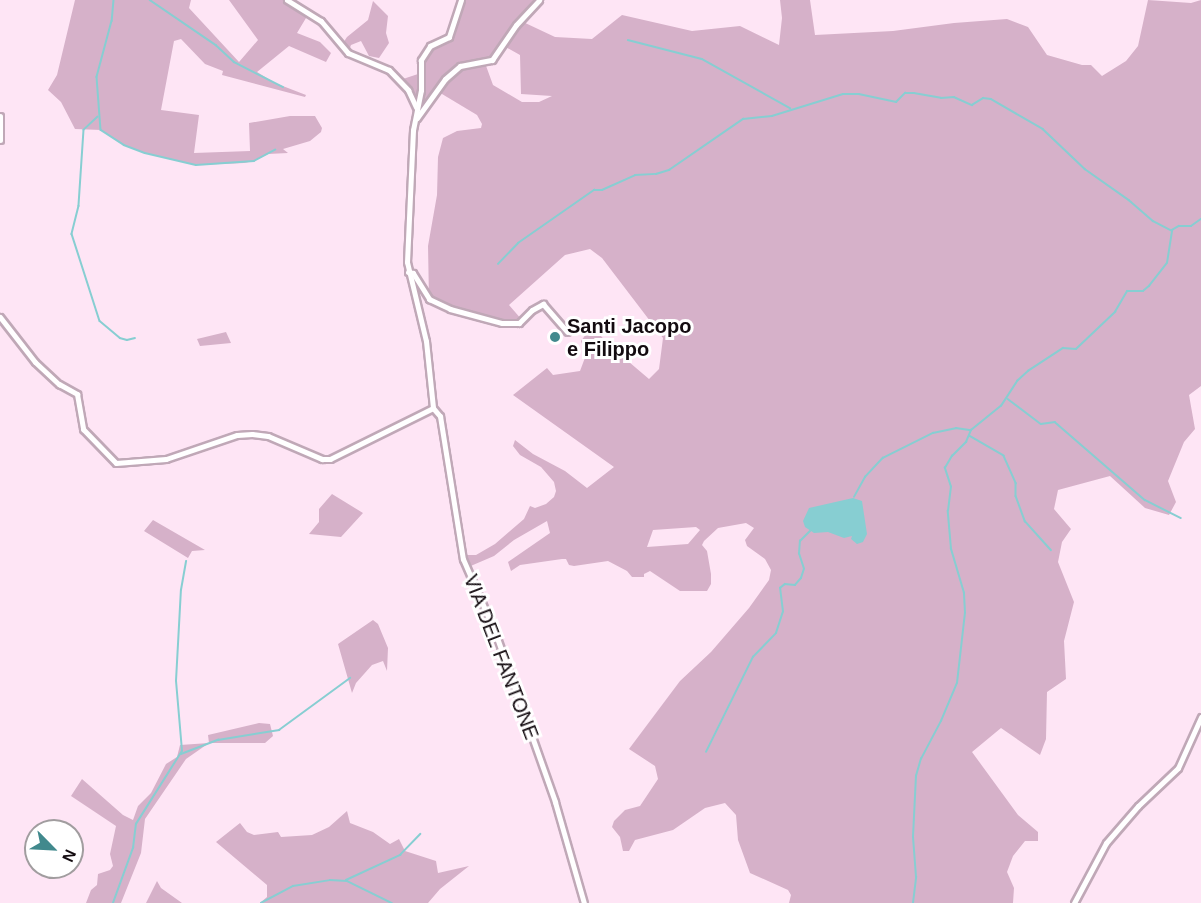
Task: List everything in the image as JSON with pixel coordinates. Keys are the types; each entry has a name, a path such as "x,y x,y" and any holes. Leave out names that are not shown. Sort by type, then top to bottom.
{"street":[{"path":"286,0 321,21 348,52 389,69 408,90 416,109"},
{"name":"VIA DEL FANTONE","path":"461,0 449,37 424,52 421,90 416,109 406,246 408,272 426,341 433,408 440,416 463,559 496,635 555,802 584,903"},
{"path":"416,119 445,79 460,66 492,60 516,26 539,0"},
{"path":"0,116 0,140"},
{"path":"408,272 413,273 429,298 450,309 502,323 519,324 532,310 543,304 567,333"},
{"path":"0,317 35,362 58,384 77,394 83,429 116,463 166,459 237,435 252,434 268,436 322,459 330,459 433,408"},
{"path":"1074,903 1106,843 1138,806 1178,768 1201,717"}],"shaded area":[{"path":"75,0 191,0 189,8 239,62 258,40 229,0 287,0 309,13 297,33 320,42 331,53 326,62 289,46 257,72 275,83 306,95 305,97 222,75 223,71 205,64 181,39 174,41 161,110 199,115 194,153 250,151 249,123 290,116 315,116 322,128 321,132 310,141 283,149 288,153 268,154 244,163 196,165 145,153 124,145 101,130 75,129 61,102 48,90 57,75"},
{"path":"461,0 539,0 521,21 555,37 592,39 622,15 692,31 740,26 779,45 782,18 780,0 810,0 815,35 893,31 1007,19 1028,27 1047,55 1082,65 1091,65 1102,76 1126,61 1138,46 1148,0 1191,3 1201,0 1201,386 1189,395 1195,429 1184,442 1168,481 1176,502 1169,515 1145,508 1110,476 1058,490 1054,509 1071,529 1062,542 1058,562 1074,602 1064,641 1066,679 1047,692 1046,739 1040,755 1001,728 972,752 1018,815 1038,832 1038,841 1025,841 1013,856 1007,872 1014,888 1013,903 789,903 791,895 788,890 750,873 738,840 736,815 725,803 705,808 673,830 635,840 629,851 623,851 620,837 612,827 614,821 625,810 640,806 658,779 655,766 629,749 680,681 711,652 749,608 769,580 771,570 765,559 747,546 745,540 754,528 746,523 718,528 704,541 702,545 707,551 711,574 711,584 707,591 680,591 650,571 644,574 644,577 632,577 627,571 608,561 574,566 569,565 566,559 562,559 520,565 511,571 508,562 550,533 547,521 514,540 494,556 466,568 462,555 476,555 495,544 524,519 530,506 535,508 546,504 554,497 556,491 554,482 541,467 520,455 513,446 515,440 533,454 565,471 587,488 614,467 513,395 547,368 553,375 580,371 586,355 581,341 592,326 609,345 649,379 659,369 663,338 602,258 590,249 565,255 509,305 522,320 519,323 472,316 429,299 428,246 437,195 438,157 443,138 457,131 481,128 482,124 477,115 437,91 416,119 416,109 400,80 421,73 424,52 449,37","holes":["504,46 520,55 521,94 552,96 539,102 522,102 493,85 485,63","696,527 700,530 688,544 647,547 653,530"]},
{"path":"373,1 388,16 386,33 389,43 379,58 369,56 361,41 351,45 348,53 341,46 347,37 368,20"},
{"path":"226,332 231,343 200,346 197,339"},
{"path":"332,494 363,513 341,537 309,534 319,522 319,509"},
{"path":"153,520 205,550 192,551 188,558 144,531"},
{"path":"373,620 378,624 388,648 387,671 383,661 372,665 356,683 352,693 338,644"},
{"path":"259,723 270,724 273,736 265,743 209,743 208,735"},
{"path":"209,743 186,759 145,819 141,853 121,903 86,903 91,890 97,885 98,874 110,870 113,866 110,854 116,826 71,796 82,779 123,815 133,820 138,806 151,793 166,764 177,757 180,745"},
{"path":"347,811 350,823 373,832 390,844 399,839 405,851 436,861 438,873 469,866 440,889 428,903 260,903 267,897 267,885 216,842 240,823 247,832 254,835 278,832 281,837 312,835 329,827"},
{"path":"157,881 161,888 182,903 146,903"}],"water":[{"path":"853,498 862,501 867,534 863,542 857,544 851,539 852,536 844,538 828,532 814,533 805,527 803,521 809,508"}],"waterway":[{"path":"114,0 112,21 97,77 101,130 124,145 145,153 196,165 254,161 275,150"},
{"path":"150,0 216,45 234,62 283,87"},
{"path":"628,40 702,59 790,108"},
{"path":"498,264 518,243 594,190 602,190 635,175 656,174 669,170 743,119 772,116 843,94 859,94 896,102 905,93 914,93 941,98 954,97 972,105 983,98 991,99 1043,129 1085,169 1129,200 1153,221 1171,230"},
{"path":"98,117 84,130 79,206 72,234 100,321 120,338 127,340 135,338"},
{"path":"1172,230 1179,226 1191,226 1201,219"},
{"path":"913,903 916,877 913,837 916,776 921,759 941,721 957,683 965,613 964,593 951,549 948,511 951,487 945,468 952,456 966,442 971,430 1001,406 1017,381 1028,371 1063,348 1076,349 1115,312 1127,291 1143,291 1149,286 1167,263 1172,230"},
{"path":"1008,399 1041,424 1055,422 1145,500 1181,518"},
{"path":"854,497 865,477 883,458 933,433 956,428 971,430"},
{"path":"970,436 1004,456 1016,483 1016,496 1025,521 1051,550"},
{"path":"706,752 753,657 776,633 783,612 780,588 785,584 795,585 801,578 804,569 799,554 800,541 810,531"},
{"path":"113,903 133,848 136,824 182,751 176,681 181,590 186,561"},
{"path":"181,754 218,740 279,730 350,678"},
{"path":"346,880 400,855 420,834"},
{"path":"261,903 293,886 330,880 347,881 392,903"}],"place":[{"name":"Santi Jacopo e Filippo","path":"555,337"}]}
